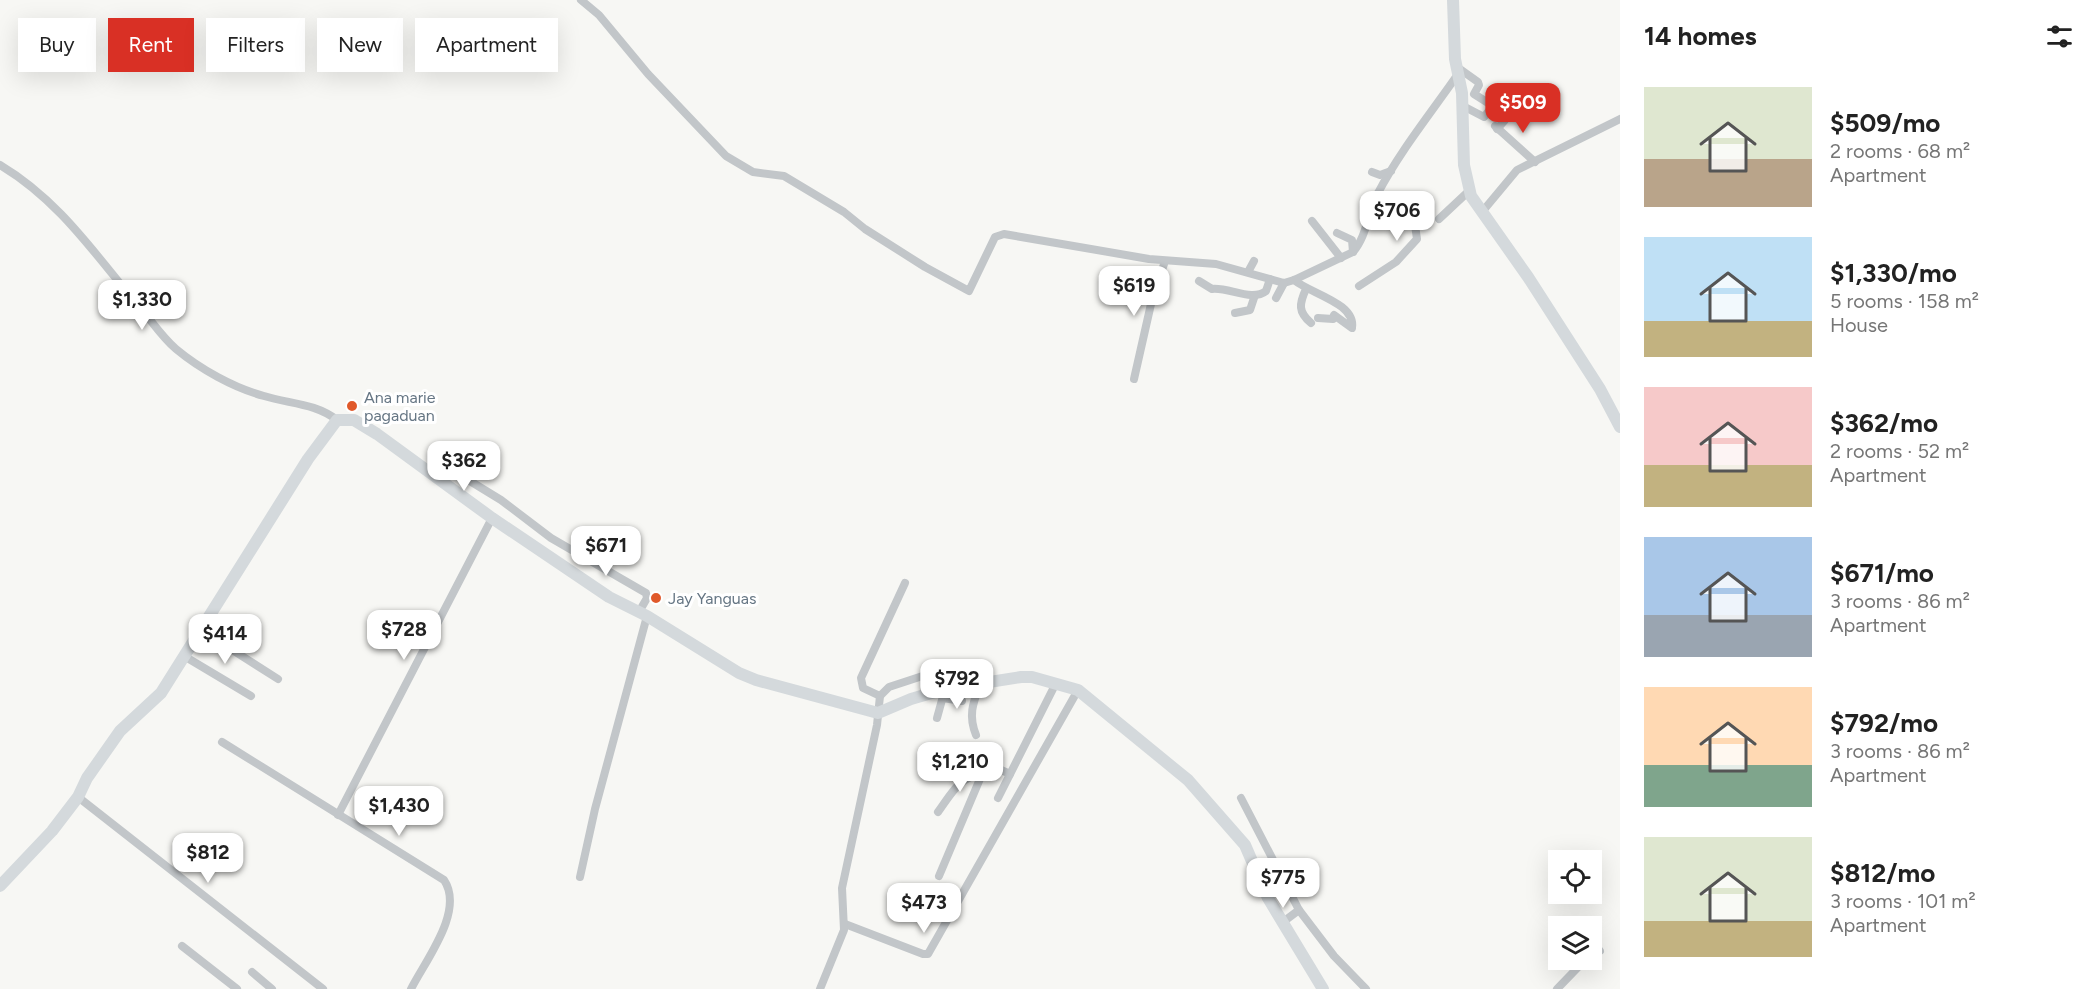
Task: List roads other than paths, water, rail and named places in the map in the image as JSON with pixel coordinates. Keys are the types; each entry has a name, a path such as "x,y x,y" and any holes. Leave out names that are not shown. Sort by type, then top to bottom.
{"street":[{"path":"581,0 599,15 662,90 726,156 753,172 784,176 966,291 972,288 993,241 1001,234 1165,261 1216,264 1284,283 1294,280 1353,252 1359,245 1368,214 1378,193 1458,71"},
{"path":"1453,0 1463,106 1461,138 1470,190 1482,212 1528,277 1600,389 1620,427"},
{"path":"1458,71 1478,82 1479,85 1474,93 1493,106"},
{"path":"1463,106 1483,118 1499,98"},
{"path":"1482,212 1517,170 1620,119"},
{"path":"1505,120 1496,127 1535,162"},
{"path":"0,165 28,182 66,216 175,348 209,371 263,396 315,406 337,420 354,420 492,518 609,597 643,614 739,673 878,713 911,699 980,684 1032,677 1078,690 1188,780 1233,830 1245,845 1268,898 1323,989"},
{"path":"1372,172 1380,176 1392,171"},
{"path":"1439,219 1470,190"},
{"path":"1359,286 1396,262 1417,239 1415,225 1378,193"},
{"path":"1312,221 1341,258"},
{"path":"1337,233 1352,240 1353,252"},
{"path":"1134,379 1151,304 1165,261"},
{"path":"1248,272 1254,261"},
{"path":"1199,281 1212,289 1221,288 1255,295 1266,291 1270,279"},
{"path":"1294,280 1306,289 1349,311 1352,328 1333,319 1315,320 1301,314 1299,308 1306,289"},
{"path":"1276,298 1284,283"},
{"path":"1235,313 1250,310 1255,295"},
{"path":"1333,319 1337,304"},
{"path":"0,886 52,831 78,797 87,778 120,731 161,693 308,459 337,420"},
{"path":"430,472 452,470 501,500 551,538 646,593 647,598 580,877"},
{"path":"338,815 492,518"},
{"path":"879,696 863,688 861,678 905,583"},
{"path":"201,630 278,679"},
{"path":"184,656 251,696"},
{"path":"820,989 845,924 842,888 878,713 879,696 889,687 956,665"},
{"path":"998,798 1056,683"},
{"path":"976,735 970,712 980,684"},
{"path":"845,924 928,954 1078,690"},
{"path":"944,693 962,701"},
{"path":"937,718 944,693"},
{"path":"222,742 439,876 448,886 451,904 441,936 411,989"},
{"path":"939,876 981,774 988,764 1010,774"},
{"path":"938,812 962,780 971,775 981,774"},
{"path":"78,797 323,989"},
{"path":"1241,798 1298,911 1334,956 1366,989"},
{"path":"1284,921 1298,911"},
{"path":"182,946 237,989"},
{"path":"1557,989 1575,970"},
{"path":"252,972 272,989"}],"place":[{"name":"Ana marie pagaduan","path":"352,406"},
{"name":"Jay Yanguas","path":"656,598"}]}
